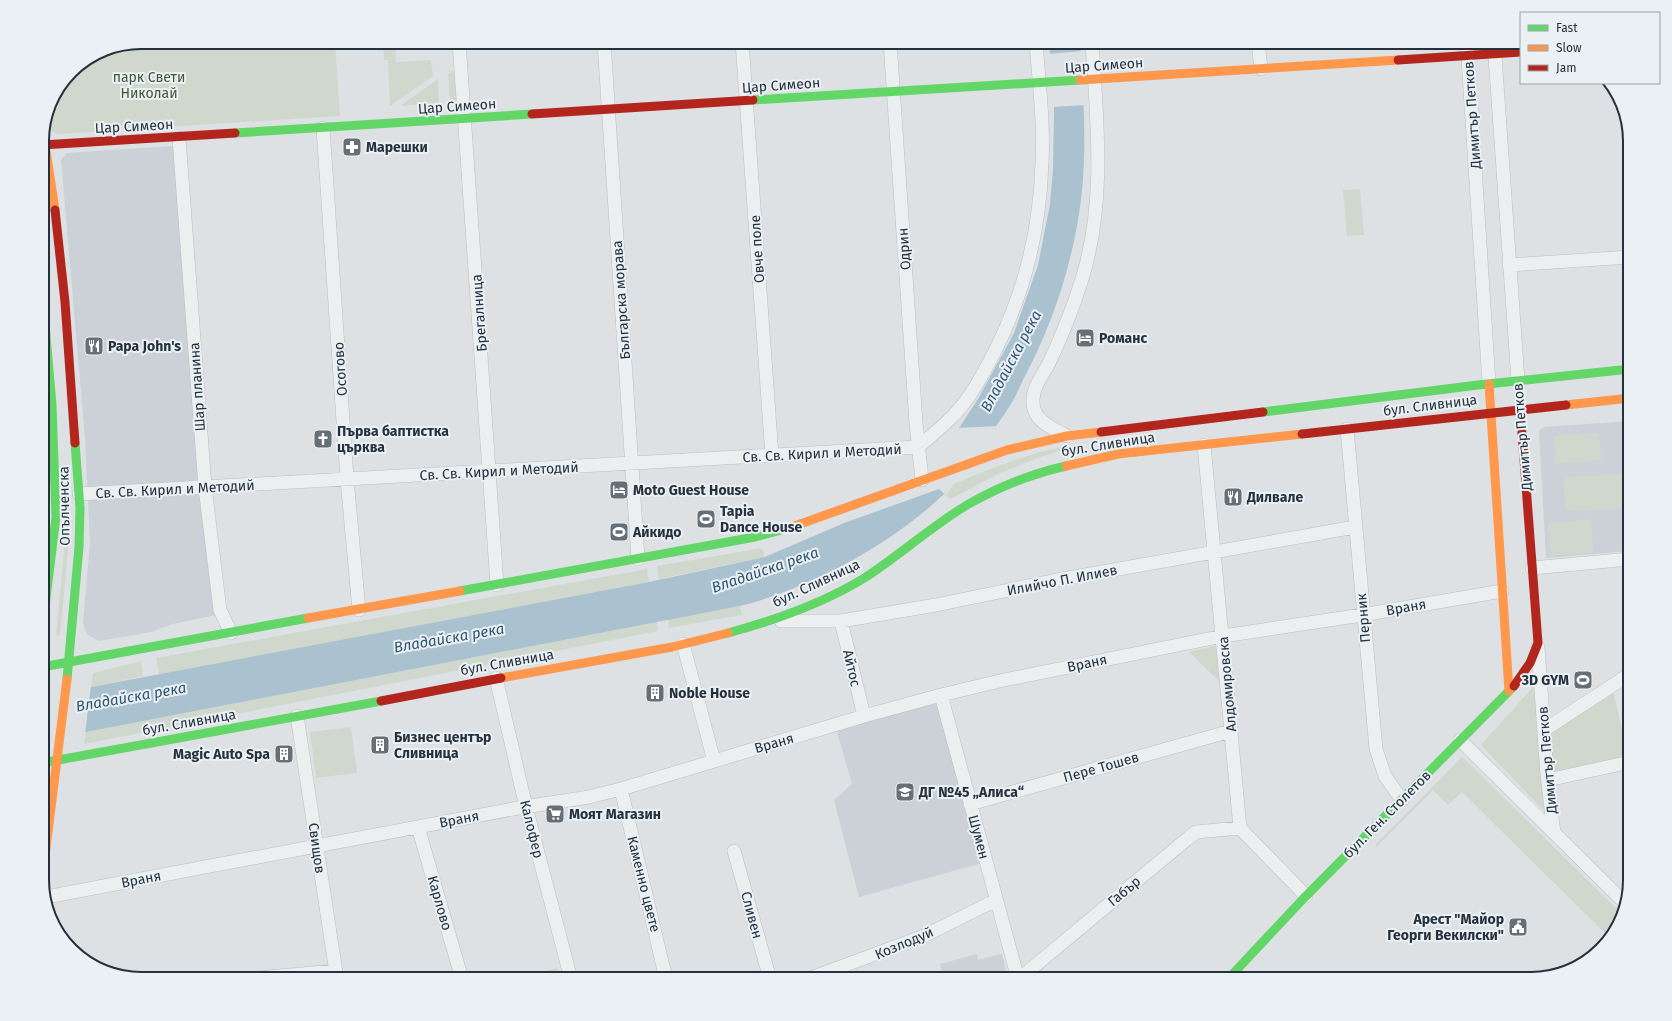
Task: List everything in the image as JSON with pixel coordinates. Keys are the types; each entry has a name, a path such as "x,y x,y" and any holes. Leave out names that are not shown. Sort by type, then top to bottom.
{"main road":[{"name":"Цар Симеон","path":"49,145 179,138 1260,69 1468,55 1491,49"},
{"name":"Цар Симеон","path":"1502,49 1520,52"},
{"name":"Опълченска","path":"49,165 65,302 79,494 79,547 68,663 49,820"},
{"name":"Опълченска","path":"49,370 56,495 56,517 49,565"},
{"name":"бул. Сливница","path":"49,666 638,559 777,531 984,458 1038,442 1066,436 1489,384 1623,370"},
{"name":"Димитър Петков","path":"1518,381 1538,643"},
{"name":"Димитър Петков","path":"1489,384 1509,691"},
{"name":"бул. Сливница","path":"49,762 683,644 728,634 768,621 849,586 880,567 967,505 1017,481 1056,467 1118,454 1490,412 1623,399"},
{"name":"бул. Ген. Столетов","path":"1235,972 1306,896 1509,691 1528,667 1538,643"}],"street":[{"name":"Брегалница","path":"460,49 497,584"},
{"name":"Българска морава","path":"605,49 638,559"},
{"name":"Овче поле","path":"742,49 772,456"},
{"name":"Одрин","path":"890,49 922,480"},
{"path":"919,452 954,414 975,388 1004,332 1024,276 1032,246 1041,185 1043,83 1037,49"},
{"path":"1066,436 1038,419 1034,411 1033,401 1035,390 1049,363 1072,307 1082,278 1092,236 1097,205 1099,132 1091,80 1092,49"},
{"path":"1259,49 1260,69"},
{"name":"Димитър Петков","path":"1468,49 1489,384"},
{"name":"Димитър Петков","path":"1495,49 1518,381"},
{"name":"Осогово","path":"323,128 347,479 359,610"},
{"name":"Шар планина","path":"179,138 205,487 220,610 231,633"},
{"path":"1509,265 1623,257"},
{"name":"Перник","path":"1347,429 1362,615 1376,749 1385,776 1402,800"},
{"name":"Алдомировска","path":"1204,445 1240,828"},
{"name":"Св. Св. Кирил и Методий","path":"79,494 772,456 919,452"},
{"path":"49,496 56,495"},
{"name":"Илийчо П. Илиев","path":"768,621 841,620 936,605 1057,580 1355,527"},
{"path":"1532,568 1623,560"},
{"name":"Враня","path":"51,896 526,807 589,797 621,789 864,716 941,695 1223,636 1362,615 1502,591"},
{"name":"Айтос","path":"841,620 864,716"},
{"name":"Димитър Петков","path":"1538,643 1548,780 1554,833"},
{"path":"683,644 714,761"},
{"name":"Калофер","path":"496,678 526,807 569,972"},
{"path":"1544,730 1623,679"},
{"name":"Шумен","path":"941,695 1016,972"},
{"name":"Свищов","path":"297,716 336,972"},
{"name":"Пере Тошев","path":"970,804 1231,731"},
{"path":"1460,740 1621,899"},
{"path":"1548,780 1623,764"},
{"name":"Каменно цвете","path":"621,789 664,972"},
{"name":"Карлово","path":"418,827 460,972"},
{"path":"1240,828 1306,896"},
{"name":"Габър","path":"1026,972 1196,832 1240,828"},
{"name":"Сливен","path":"734,851 768,972"},
{"name":"Козлодуй","path":"827,972 924,936 996,900"}],"shaded area":[{"path":"175,147 180,156 212,601 216,615 173,624 151,632 99,641 87,634 83,623 90,543 85,439 61,160 67,153"},
{"path":"1623,421 1623,552 1546,558 1539,431 1543,427"},
{"name":"ДГ №45 „Алиса“","path":"941,695 986,862 859,897 834,800 852,784 835,725"},
{"path":"977,954 978,960 1002,954 1006,972 942,972 940,964"}],"green space":[{"name":"парк Свети Николай","path":"135,49 335,49 340,116 58,134 50,129 52,117 59,100 68,85 85,68 95,61 112,54"},
{"path":"383,49 395,49 396,62 431,60 433,76 390,106 388,60 384,60"},
{"path":"453,71 460,71 462,101 450,102 448,74"},
{"path":"438,79 439,103 400,106"},
{"path":"1360,189 1364,235 1347,236 1343,190"},
{"path":"1599,433 1601,460 1556,464 1554,436"},
{"path":"1087,442 1038,458 1000,473 951,499 944,494 953,484 995,467 1040,452"},
{"path":"1623,474 1623,508 1565,511 1564,477"},
{"path":"68,491 70,531 60,635 56,636 66,531 66,492"},
{"path":"1591,519 1593,552 1550,556 1548,524"},
{"path":"762,548 765,557 659,579 657,566"},
{"path":"647,569 649,582 159,675 156,658"},
{"path":"740,606 742,615 669,628 668,619"},
{"path":"657,622 658,631 84,744 86,732"},
{"path":"1218,645 1219,681 1189,652"},
{"path":"141,661 143,676 91,687 93,673"},
{"path":"1536,684 1545,812 1481,745"},
{"path":"1612,686 1623,735 1623,758 1552,773 1550,732"},
{"path":"351,727 357,773 316,778 310,732"},
{"path":"1462,757 1618,910 1611,926 1606,934 1462,792 1448,805 1433,790 1376,847 1376,844"},
{"path":"557,968 558,972 542,972"}],"water":[{"name":"Владайска река","path":"1050,49 1080,49 1084,154 1079,216 1062,288 1044,335 1009,408 962,473 945,493 924,512 876,546 822,576 767,598 740,606 49,738 49,732 91,687 649,582 765,557 844,523 878,502 934,457 959,428 978,399 1014,333 1038,265 1050,204 1053,168 1054,107"}],"pier":[{"path":"1082,51 1086,105 1052,107 1048,54"},
{"path":"999,426 946,495 939,489 844,523 908,478 932,455 956,428"},
{"path":"91,685 85,734 49,740 49,692"}],"traffic: fast":[{"path":"753,100 1080,80"},
{"path":"235,133 532,114"},
{"path":"49,370 52,405 56,517 49,574"},
{"path":"1263,412 1478,385 1623,370"},
{"path":"1518,381 1522,433"},
{"path":"67,679 79,547 80,508 75,443"},
{"path":"728,633 817,603 866,577 941,522 979,498 1015,482 1066,466"},
{"path":"460,591 755,537 789,528"},
{"path":"49,666 308,618"},
{"path":"1235,972 1304,898 1514,686"},
{"path":"49,762 381,701"}],"traffic: slow":[{"path":"1080,80 1398,60"},
{"path":"49,170 55,210"},
{"path":"1489,384 1509,691"},
{"path":"1566,405 1623,399"},
{"path":"789,528 1007,450 1067,436 1101,432"},
{"path":"1066,466 1118,454 1302,434"},
{"path":"308,618 460,591"},
{"path":"501,678 672,647 728,633"},
{"path":"49,824 67,679"}],"traffic: jam":[{"path":"1398,60 1520,52"},
{"path":"532,114 753,100"},
{"path":"49,145 235,133"},
{"path":"55,210 65,302 75,443"},
{"path":"1302,434 1566,405"},
{"path":"1101,432 1263,412"},
{"path":"1514,686 1530,663 1538,643 1522,433"},
{"path":"381,701 501,678"}],"place":[{"name":"Марешки","path":"352,147"},
{"name":"Романс","path":"1085,338"},
{"name":"Papa John's","path":"94,346"},
{"name":"Първа баптистка църква","path":"323,439"},
{"name":"Moto Guest House","path":"619,490"},
{"name":"Дилвале","path":"1233,497"},
{"name":"Tapia Dance House","path":"706,519"},
{"name":"Айкидо","path":"619,532"},
{"name":"3D GYM","path":"1583,680"},
{"name":"Noble House","path":"655,693"},
{"name":"Бизнес център Сливница","path":"380,745"},
{"name":"Magic Auto Spa","path":"284,754"},
{"name":"ДГ №45 „Алиса“","path":"905,792"},
{"name":"Моят Магазин","path":"555,814"},
{"name":"Арест \"Майор Георги Векилски\"","path":"1518,927"}]}
